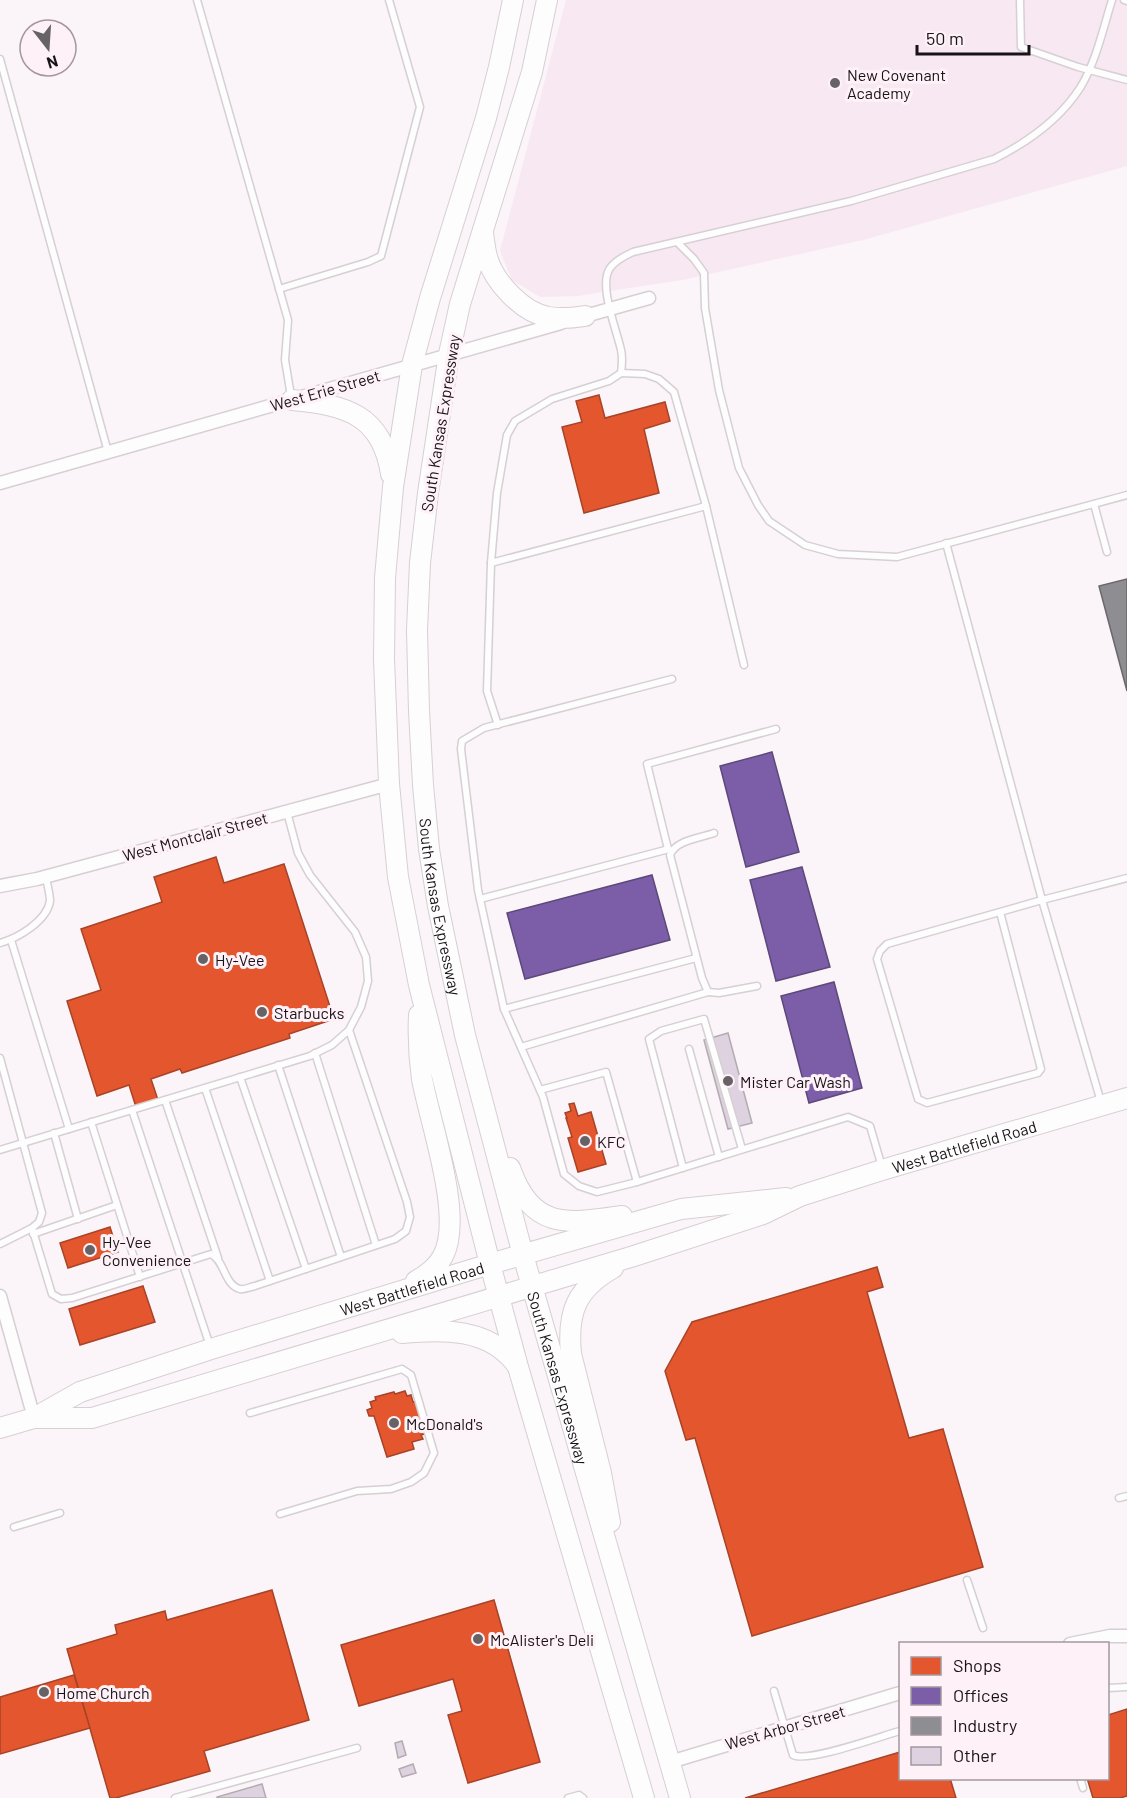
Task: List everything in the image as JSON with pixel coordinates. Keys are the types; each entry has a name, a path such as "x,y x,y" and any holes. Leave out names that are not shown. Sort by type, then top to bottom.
{"main road":[{"name":"South Kansas Expressway","path":"513,0 486,118 430,298 412,365 393,487 385,578 384,648 389,784 398,877 419,985 518,1367 644,1798"},
{"name":"South Kansas Expressway","path":"548,0 532,72 460,304 449,354 428,493 420,563 417,630 429,849 445,946 465,1035 523,1255 680,1798"},
{"path":"482,229 489,264 500,282 516,299 537,313 546,316 568,318 585,316"},
{"path":"292,400 332,405 363,418 371,425 382,442 390,465 393,487"},
{"path":"400,1291 431,1272 439,1264 444,1255 449,1230 445,1179 420,1063 419,985"},
{"path":"465,1035 512,1172 524,1197 538,1212 557,1220 570,1221 681,1209"},
{"name":"West Battlefield Road","path":"34,1418 92,1418 634,1256 763,1214 800,1196 1127,1098"},
{"name":"West Battlefield Road","path":"0,1428 34,1418 80,1392 211,1348 490,1264 681,1209 800,1196"},
{"path":"614,1573 607,1501 571,1354 570,1325 577,1302 587,1287 609,1270 634,1256"},
{"path":"326,1348 401,1333 454,1332 490,1341 505,1351 518,1367"}],"street":[{"name":"West Erie Street","path":"0,483 649,298"},
{"name":"West Montclair Street","path":"0,886 46,876 389,784"},
{"path":"0,1296 2,1311 34,1418"},
{"path":"1077,1642 1127,1636"},
{"name":"West Arbor Street","path":"669,1762 899,1693"}],"lane":[{"path":"197,0 288,320 285,360 292,400"},
{"path":"279,289 381,256 420,107 388,0"},
{"path":"1020,0 1021,46 1089,70 1127,80"},
{"path":"621,373 623,363 609,309 607,281 609,270 620,258 633,252 850,201 994,159 1022,143 1056,117 1080,88 1089,70 1112,0"},
{"path":"0,59 108,452"},
{"path":"677,242 704,273 705,308 719,390 739,468 769,521 805,545 838,554 897,557 1127,495"},
{"path":"498,725 487,691 490,563 497,493 507,435 515,421 552,399 609,381 621,373 652,376 674,392 706,506 744,665"},
{"path":"1094,504 1107,552"},
{"path":"490,563 706,506"},
{"path":"946,543 1042,900 1102,1105"},
{"path":"672,679 484,728 462,741 461,749 480,899 504,1010 540,1090 564,1174 579,1186 597,1192 637,1182 848,1117 870,1126 882,1170"},
{"path":"708,992 696,958 647,764 776,729"},
{"path":"0,1150 315,1053 332,1045 349,1030 361,1007 368,981 366,957 355,932 310,875 298,853 287,812"},
{"path":"480,899 670,849 714,833"},
{"path":"0,943 11,940 31,928 42,917 50,902 46,876"},
{"path":"1000,912 1041,1069 1038,1073 927,1103 918,1099 878,959 880,951 887,944 1042,900 1127,878"},
{"path":"11,940 69,1129"},
{"path":"504,1010 696,958"},
{"path":"521,1047 708,992 719,993 757,986"},
{"path":"683,1168 649,1039 661,1031 704,1018 742,1149"},
{"path":"165,1100 218,1258 232,1285 241,1289 270,1281 395,1239 406,1231 410,1217 407,1202 349,1030"},
{"path":"689,1049 719,1157"},
{"path":"315,1053 376,1245"},
{"path":"0,1058 42,1213 33,1231"},
{"path":"278,1065 341,1257"},
{"path":"540,1090 606,1072 637,1182"},
{"path":"240,1077 306,1269"},
{"path":"205,1088 270,1281"},
{"path":"132,1110 211,1348"},
{"path":"91,1122 140,1277"},
{"path":"54,1133 78,1219"},
{"path":"0,1244 33,1231 78,1219 117,1205"},
{"path":"33,1231 52,1294 61,1299 72,1299 211,1254 218,1258"},
{"path":"250,1413 402,1369 411,1375 434,1453 424,1473 411,1482 391,1489 357,1491 280,1514"},
{"path":"1119,1498 1127,1496"},
{"path":"14,1527 60,1513"},
{"path":"967,1580 982,1628"},
{"path":"1109,1688 1127,1687"},
{"path":"774,1691 793,1755 798,1758 815,1756 899,1731"},
{"path":"175,1798 357,1748"},
{"path":"1080,1780 1083,1788"},
{"path":"568,1798 579,1795 583,1798"}],"shaded area":[{"name":"New Covenant Academy","path":"566,0 1127,0 1127,166 863,240 682,280 577,296 540,297 512,280 500,251"}],"building: Shops":[{"path":"599,395 605,418 665,402 670,421 644,429 659,493 584,513 562,427 582,422 576,401"},
{"name":"Hy-Vee","path":"216,857 224,883 284,864 334,1019 289,1034 290,1038 182,1073 180,1069 151,1079 158,1100 136,1107 129,1085 97,1096 67,1001 101,990 81,929 162,902 154,877"},
{"path":"574,1103 578,1116 591,1112 606,1164 578,1172 568,1138 572,1137 565,1113 571,1111 569,1104"},
{"path":"110,1227 118,1252 68,1268 60,1243"},
{"path":"877,1267 883,1287 867,1292 909,1438 943,1429 983,1567 752,1636 695,1438 686,1440 665,1371 692,1322"},
{"path":"143,1286 155,1322 80,1345 69,1309"},
{"path":"405,1391 407,1396 411,1395 413,1402 416,1401 425,1434 421,1435 423,1439 412,1442 414,1449 387,1457 374,1416 369,1416 367,1410 372,1408 370,1402 376,1400 375,1397"},
{"path":"272,1590 309,1720 204,1751 210,1771 110,1798 67,1649 117,1634 115,1625 165,1611 167,1620"},
{"path":"494,1600 540,1762 468,1783 448,1715 462,1711 453,1679 359,1706 341,1645"},
{"path":"74,1675 90,1728 0,1754 0,1697"},
{"path":"1127,1709 1127,1796 1093,1798 1088,1780 1109,1780 1109,1715"},
{"path":"899,1752 899,1780 951,1780 956,1798 745,1798"}],"building: Offices":[{"path":"772,752 799,852 746,867 720,766"},
{"path":"802,867 830,967 776,981 750,880"},
{"path":"652,875 670,940 525,979 507,913"},
{"path":"834,982 862,1088 809,1103 781,996"}],"building: Industry":[{"path":"1127,579 1127,691 1099,586"}],"building: Other":[{"name":"Mister Car Wash","path":"728,1033 752,1123 728,1129 704,1040"},
{"path":"402,1741 406,1755 398,1758 395,1743"},
{"path":"413,1764 416,1773 402,1777 399,1769"},
{"path":"262,1784 266,1798 217,1798 217,1797"}],"place":[{"name":"New Covenant Academy","path":"835,83"},
{"name":"Hy-Vee","path":"203,959"},
{"name":"Starbucks","path":"262,1012"},
{"name":"Mister Car Wash","path":"728,1081"},
{"name":"KFC","path":"585,1141"},
{"name":"Hy-Vee Convenience","path":"90,1250"},
{"name":"McDonald's","path":"394,1423"},
{"name":"McAlister's Deli","path":"478,1639"},
{"name":"Home Church","path":"44,1692"}]}
